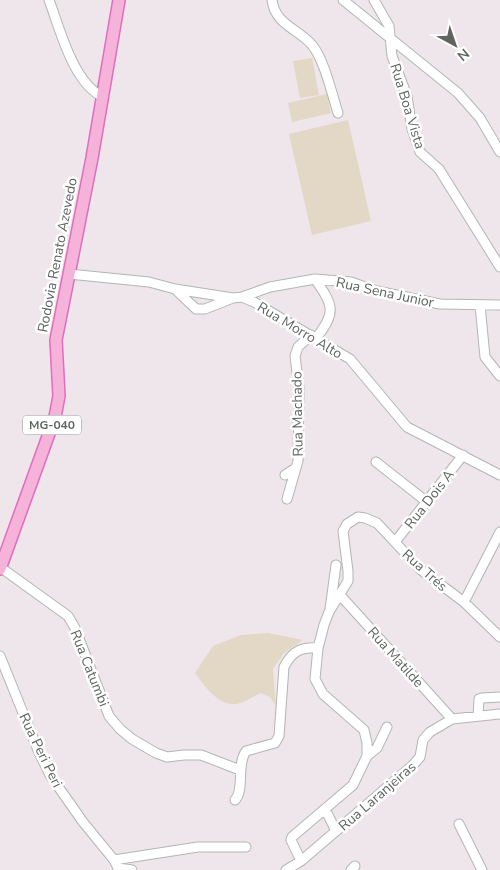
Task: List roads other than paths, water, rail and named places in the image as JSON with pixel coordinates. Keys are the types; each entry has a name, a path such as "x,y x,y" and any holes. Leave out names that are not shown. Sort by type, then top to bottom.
{"main road":[{"name":"Rodovia Renato Azevedo","path":"0,568 55,417 59,396 56,340 103,97 119,0"}],"street":[{"path":"49,0 69,53 81,76 91,90 103,97"},
{"path":"272,0 272,5 289,27 313,45 338,113"},
{"path":"343,0 458,94 480,118 499,147"},
{"name":"Rua Boa Vista","path":"374,0 389,26 392,56 407,96 412,129 420,152 439,169 500,267"},
{"path":"69,274 149,282 175,289 238,298"},
{"name":"Rua Sena Junior","path":"238,298 270,287 315,279 351,282 377,290 440,304 500,305"},
{"name":"Rua Machado","path":"287,499 298,461 299,388 295,356 298,347 326,325 330,316 329,300 315,279"},
{"path":"175,289 196,309 205,310 238,298"},
{"name":"Rua Morro Alto","path":"238,298 254,302 350,359 407,427 500,475"},
{"path":"480,305 485,357 500,376"},
{"name":"Rua Dois A","path":"395,542 463,455"},
{"path":"376,462 427,502"},
{"path":"285,475 296,468"},
{"name":"Rua Trés","path":"340,595 348,581 343,531 347,524 358,517 372,520 421,570 464,602 500,637"},
{"path":"464,602 500,532"},
{"path":"301,861 291,840 292,837 353,786 367,756 364,730 323,694 315,679 318,648 329,612 336,565"},
{"name":"Rua Catumbi","path":"0,568 68,616 75,628 110,716 132,739 156,754 167,757 201,755 240,770"},
{"path":"329,612 340,595"},
{"name":"Rua Matilde","path":"340,595 452,719"},
{"path":"235,800 240,792 240,770 246,751 275,744 279,736 284,667 289,657 306,647 318,648"},
{"name":"Rua Peri Peri","path":"0,656 50,775 116,866"},
{"path":"478,716 480,698 500,697"},
{"name":"Rua Laranjeiras","path":"286,870 301,861 412,766 420,757 423,740 430,732 452,719 500,714"},
{"path":"367,756 377,748 387,727"},
{"path":"325,809 336,831"},
{"path":"459,824 482,870"},
{"path":"116,866 198,847 246,847"},
{"path":"116,866 130,870"}]}
